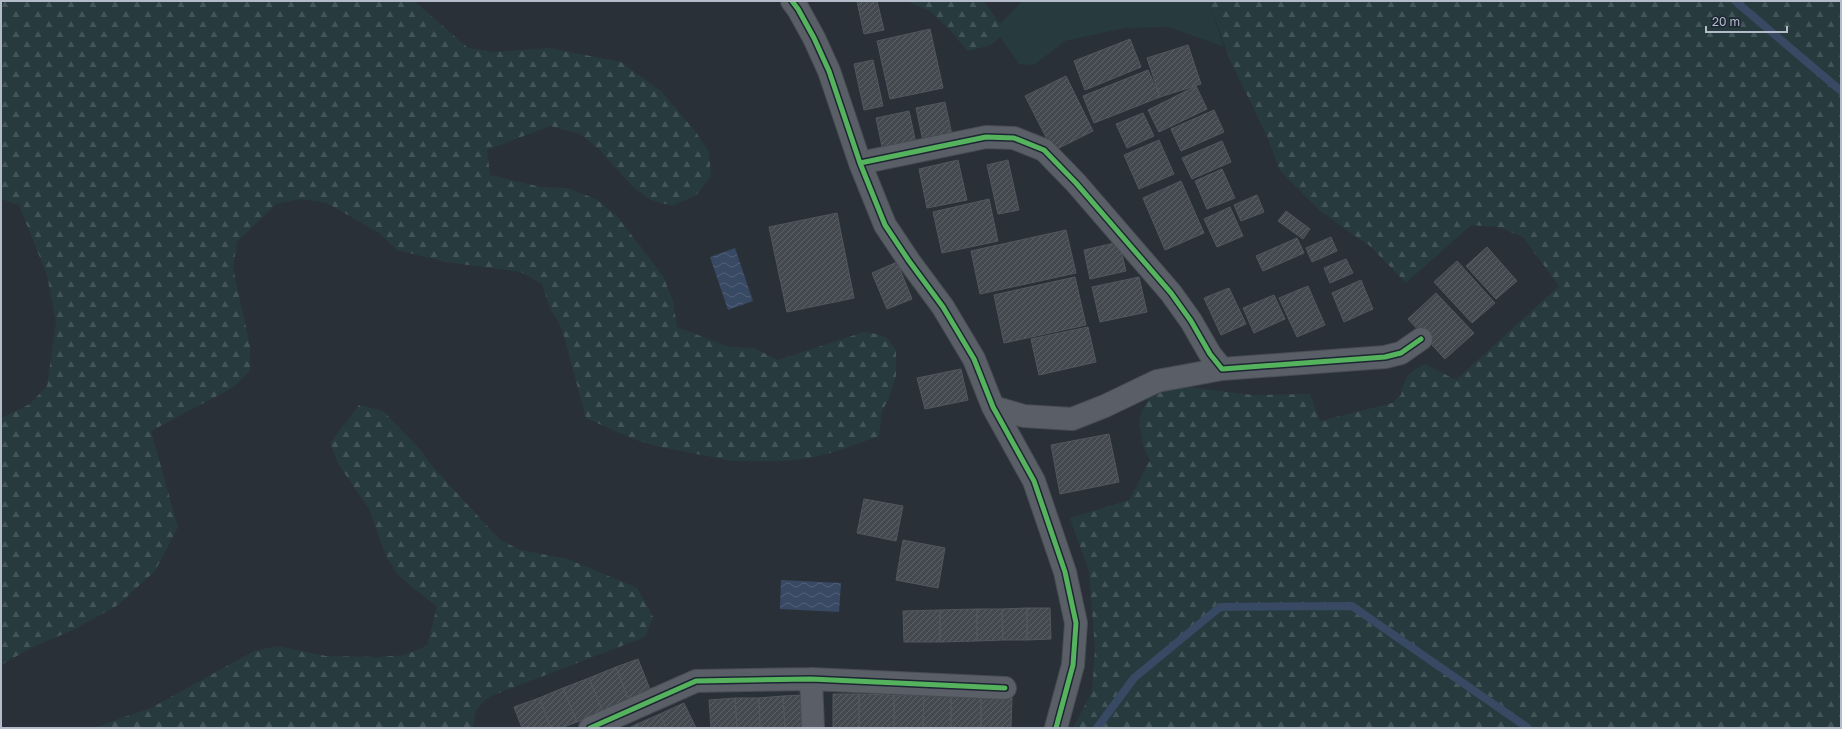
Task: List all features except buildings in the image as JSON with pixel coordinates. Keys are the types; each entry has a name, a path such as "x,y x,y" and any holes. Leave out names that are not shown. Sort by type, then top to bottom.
{"street":[{"path":"792,1 814,38 829,71 860,163 885,225 943,307 974,358 993,407 1034,481 1065,572 1076,623 1073,665 1056,728"},
{"path":"860,163 986,137 1014,138 1044,150 1076,183 1171,293 1191,321 1210,354 1222,369"},
{"path":"993,407 1024,416 1072,419 1106,406 1157,381 1222,369 1385,358 1401,353 1421,338"},
{"path":"811,679 813,728"},
{"path":"590,728 696,681 811,679 1005,688"}],"green space":[{"path":"1,1 414,1 468,48 494,52 549,48 621,62 662,92 695,131 709,152 711,177 696,195 673,206 651,200 632,186 599,149 580,134 550,126 487,150 490,175 541,187 567,188 596,199 616,215 663,276 673,301 677,327 729,347 754,348 778,360 864,332 877,334 888,339 896,350 896,376 888,400 882,411 879,436 834,452 811,458 784,461 732,461 656,446 633,439 586,418 562,329 550,308 542,284 521,272 446,262 397,250 379,233 327,203 301,199 276,204 237,242 233,268 250,345 250,371 232,388 151,431 178,527 155,571 118,605 75,629 29,649 1,665 1,418 30,404 47,386 56,322 47,275 19,205 1,199"},
{"path":"906,1 984,1 1000,24 1000,37 991,45 967,51 951,31 930,11"},
{"path":"1022,1 1209,1 1224,47 1169,27 1125,28 1065,41 1034,65 1019,64 1000,37 1000,24"},
{"path":"1209,1 1841,1 1841,728 1073,728 1092,692 1095,649 1089,571 1070,518 1129,500 1150,460 1144,448 1139,424 1142,411 1148,399 1173,385 1252,395 1310,394 1320,421 1392,403 1401,395 1404,383 1408,376 1425,364 1456,380 1559,286 1523,237 1498,227 1471,225 1406,283 1369,245 1319,210 1280,171 1267,136 1230,60"},
{"path":"359,405 383,411 418,447 434,468 499,539 520,550 568,559 637,588 653,617 645,637 491,696 477,709 474,728 93,728 151,708 254,651 277,646 326,656 379,657 404,655 427,646 437,607 399,576 386,556 369,509 339,465 330,443"}],"water":[{"path":"735,248 753,301 728,310 710,257"},
{"path":"781,580 841,583 839,612 780,609"}],"waterway":[{"path":"1735,1 1841,91"},
{"path":"1097,728 1134,678 1220,607 1352,606 1528,728"}],"cycle path":[{"path":"792,1 814,38 829,71 860,163 885,225 943,307 974,359 993,407 1034,481 1065,572 1076,623 1073,665 1056,728"},
{"path":"860,163 986,137 1014,138 1044,150 1076,183 1171,293 1191,321 1210,354 1222,369 1385,357 1401,353 1421,339"},
{"path":"590,728 696,681 811,679 1005,688"}]}
